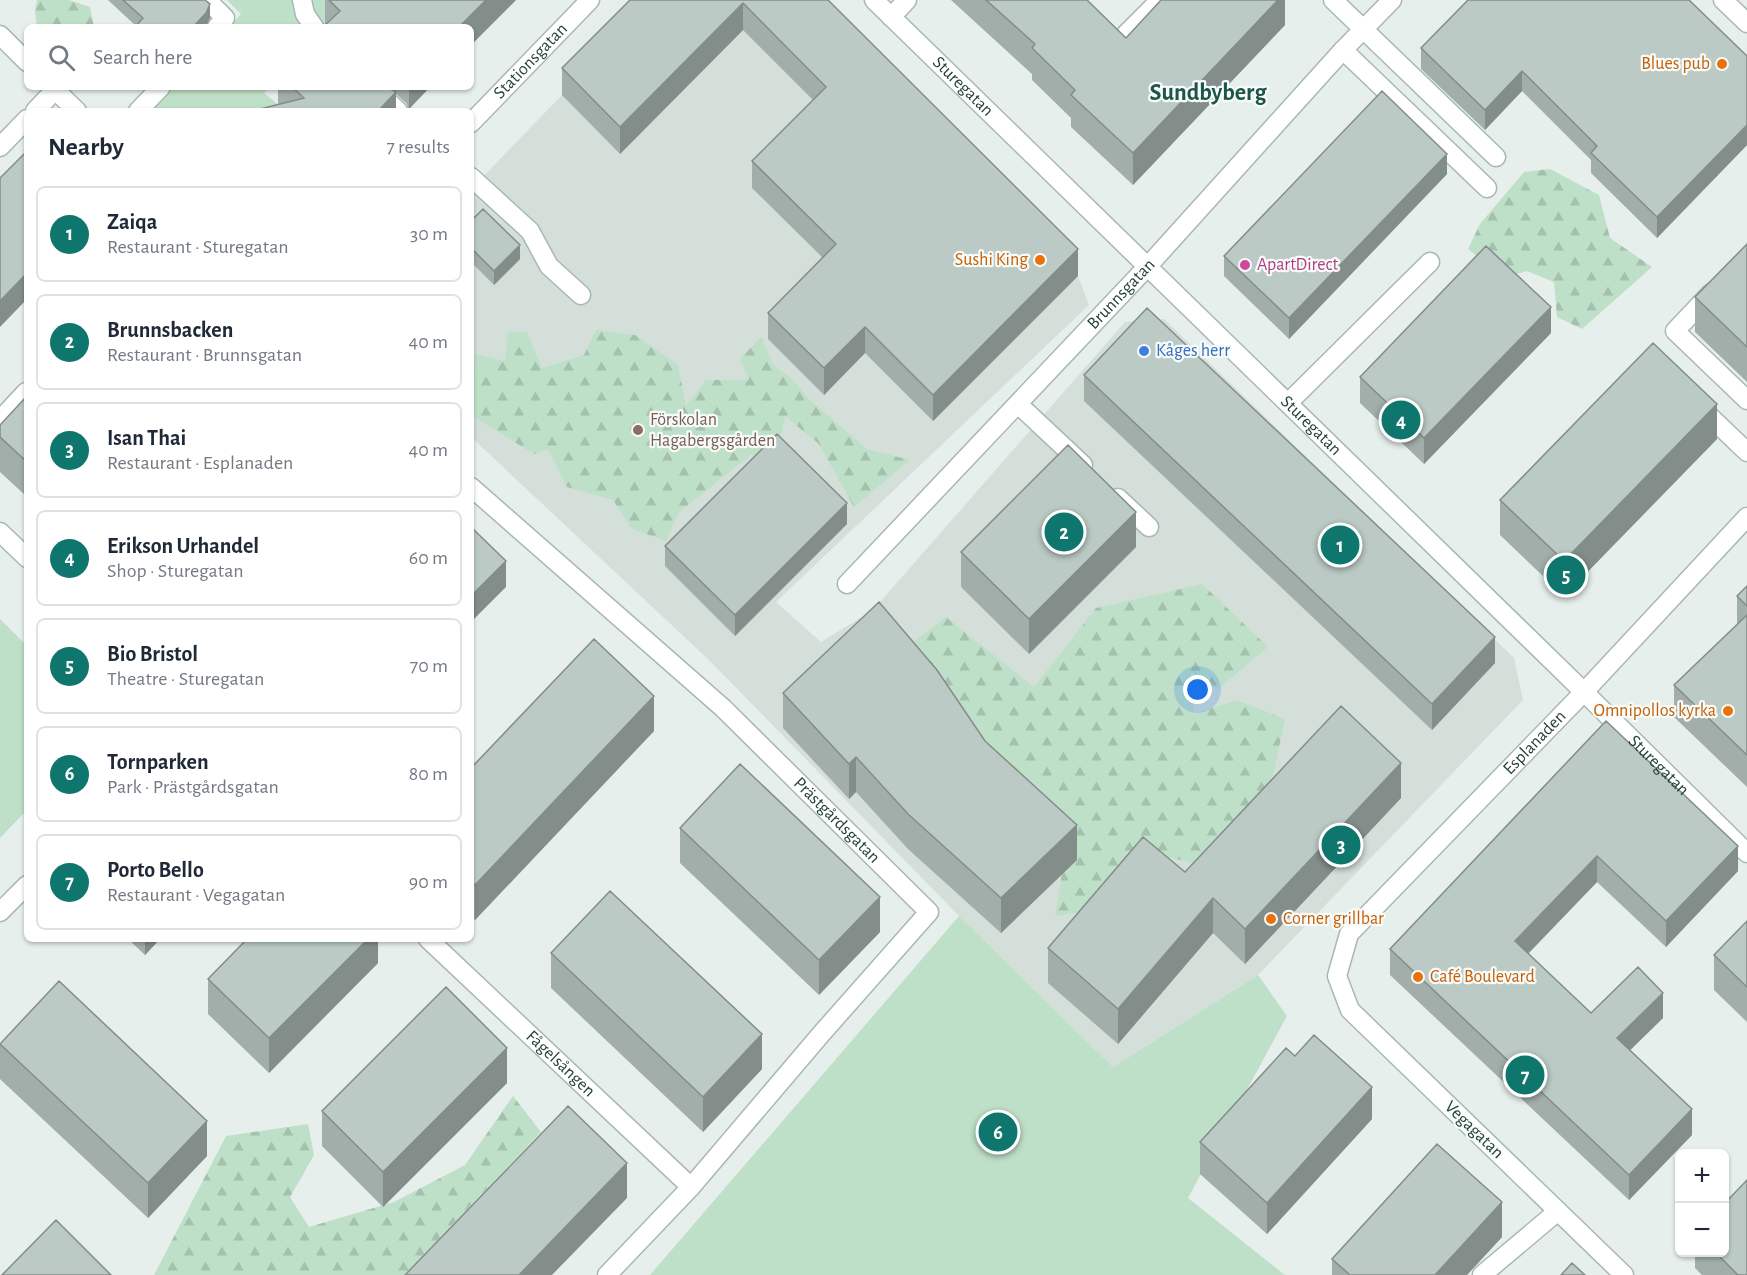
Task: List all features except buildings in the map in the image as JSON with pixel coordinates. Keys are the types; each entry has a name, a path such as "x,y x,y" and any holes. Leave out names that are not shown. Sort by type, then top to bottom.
{"street":[{"path":"207,0 225,18 220,24"},
{"path":"302,0 305,14 312,24"},
{"name":"Stationsgatan","path":"474,120 590,0"},
{"name":"Sturegatan","path":"874,0 1747,853"},
{"path":"891,17 907,0"},
{"path":"1126,34 1160,0"},
{"path":"1333,0 1497,157"},
{"name":"Brunnsgatan","path":"848,584 1148,267 1343,50 1392,0"},
{"path":"1723,0 1747,23"},
{"path":"0,35 24,59"},
{"path":"1343,50 1487,188"},
{"path":"37,108 52,90"},
{"path":"56,90 74,108"},
{"path":"141,108 158,90"},
{"path":"376,90 395,108"},
{"path":"0,147 24,122"},
{"path":"474,180 530,231 549,266 581,295"},
{"path":"1288,403 1430,262"},
{"path":"1721,282 1675,331 1747,400"},
{"path":"0,420 24,394"},
{"path":"1690,398 1747,452"},
{"path":"1019,405 1149,527"},
{"name":"Prästgårdsgatan","path":"474,490 723,708 929,912 691,1187 607,1275"},
{"name":"Esplanaden","path":"1337,976 1349,934 1584,692 1747,516"},
{"path":"0,532 24,555"},
{"path":"0,912 24,888"},
{"name":"Fågelsången","path":"431,942 691,1187"},
{"name":"Vegagatan","path":"1337,976 1350,1010 1624,1275"},
{"path":"1482,1275 1558,1211"}],"shaded area":[{"path":"800,0 1078,276 1089,305 776,602 821,642 873,610 1125,322 1164,319 1514,658 1523,700 1258,975 1113,1067 959,916 711,662 474,440 474,186 562,95"}],"green space":[{"path":"37,0 69,0 90,7 93,24 37,24 35,11"},
{"path":"227,0 350,0 327,24 231,24 241,14"},
{"path":"167,90 266,90 264,93 282,108 152,108"},
{"path":"1550,169 1599,195 1610,238 1652,267 1582,329 1557,317 1554,282 1527,271 1504,278 1468,249 1480,224 1524,172"},
{"name":"Förskolan Hagabergsgården","path":"596,330 635,335 678,365 686,406 706,380 749,380 740,359 761,337 773,364 793,380 810,400 867,449 910,460 854,507 819,444 785,416 777,453 751,455 678,513 666,541 632,529 613,500 567,487 548,449 534,454 474,417 474,354 505,361 508,332 527,332 542,368 584,355"},
{"path":"1202,584 1268,647 1217,690 1191,672 1194,714 1237,700 1285,719 1269,795 1210,867 1155,854 1096,910 1055,916 1068,838 900,652 946,617 1034,687 1096,608"},
{"path":"0,619 24,643 24,813 0,838"},
{"path":"959,916 1113,1067 1258,975 1287,1016 1188,1198 1285,1275 650,1275"},
{"path":"513,1096 541,1132 404,1275 154,1275 226,1136 308,1124 314,1155 290,1197 309,1227 394,1202 465,1165"}],"place":[{"name":"Blues pub","path":"1722,64"},
{"name":"Sushi King","path":"1040,260"},
{"name":"ApartDirect","path":"1245,265"},
{"name":"Kåges herr","path":"1144,351"},
{"name":"Erikson Urhandel","path":"1401,420"},
{"name":"Förskolan Hagabergsgården","path":"638,430"},
{"name":"Brunnsbacken","path":"1064,532"},
{"name":"Zaiqa","path":"1340,545"},
{"name":"Bio Bristol","path":"1566,575"},
{"name":"Omnipollos kyrka","path":"1728,711"},
{"name":"Isan Thai","path":"1341,845"},
{"name":"Corner grillbar","path":"1271,919"},
{"name":"Café Boulevard","path":"1418,977"},
{"name":"Porto Bello","path":"1525,1075"},
{"name":"Tornparken","path":"998,1132"}],"district":[{"name":"Sundbyberg","path":"1208,93"}]}
